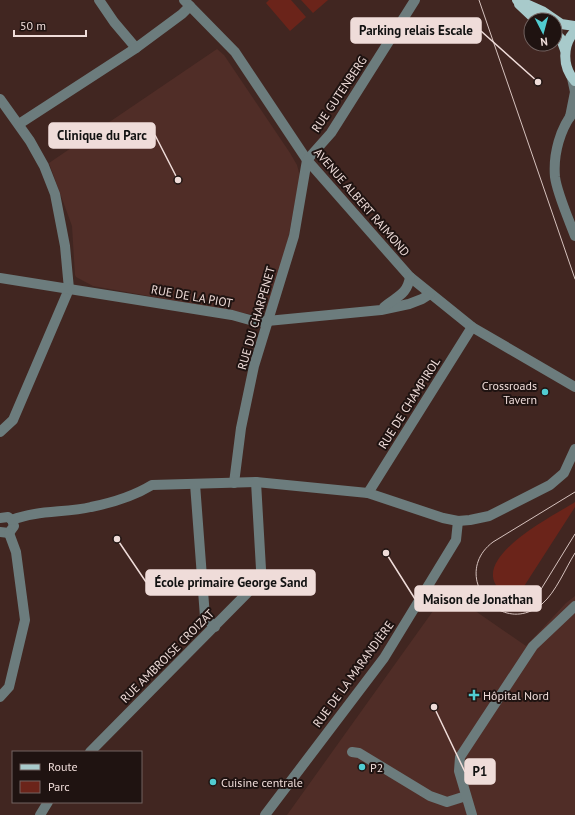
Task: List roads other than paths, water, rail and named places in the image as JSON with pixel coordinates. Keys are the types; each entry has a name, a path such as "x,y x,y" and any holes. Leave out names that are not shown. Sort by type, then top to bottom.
{"main road":[{"path":"514,0 527,12"},
{"path":"518,0 542,12 561,24 575,26"},
{"path":"565,50 570,36 575,31"},
{"path":"563,44 566,61 574,79"}],"street":[{"path":"99,0 114,22 136,48"},
{"name":"RUE GUTENBERG","path":"307,160 331,133 415,0"},
{"path":"19,124 136,48 182,14 187,3"},
{"name":"AVENUE ALBERT RAIMOND","path":"187,3 235,52 307,160 410,277 472,327 575,387"},
{"path":"574,79 575,92 572,114 560,138 555,155 555,178 575,236"},
{"path":"0,99 19,124 44,166 55,194 65,246 69,289 14,420 0,432"},
{"name":"RUE DU CHARPENET","path":"234,484 241,428 254,366 294,236 307,160"},
{"path":"381,310 399,297 408,288 410,277"},
{"name":"RUE DE LA PIOT","path":"0,278 232,315 257,322 381,310 422,300 430,294"},
{"name":"RUE DE CHAMPIROL","path":"368,493 472,327"},
{"name":"AVENUE ALBERT RAIMOND","path":"561,380 575,392"},
{"path":"0,518 8,517 12,520 24,516 91,507 139,492 152,485 234,484 256,482 368,493 443,518 458,521 476,520 489,516 550,485 564,473 575,449"},
{"name":"RUE AMBROISE CROIZAT","path":"91,751 260,580 261,569 256,482"},
{"path":"195,484 205,617 214,627"},
{"path":"0,697 9,687 25,620 16,552 4,533 13,529 12,520"},
{"name":"RUE DE LA MARANDIÈRE","path":"265,815 384,658 456,540 458,521"},
{"path":"472,815 459,771 460,757 533,646 575,606"},
{"path":"352,752 359,753 430,796 447,802 466,796"},
{"path":"40,815 47,803"}],"tram line":[{"path":"479,0 575,279"},
{"path":"575,492 493,542 481,556 476,571 478,585 485,598 496,608 510,614 526,613 542,604 552,593 575,553"},
{"path":"504,607 519,607 535,599 575,534"}],"place":[{"name":"Parking relais Escale","path":"538,82"},
{"name":"Clinique du Parc","path":"178,180"},
{"name":"Crossroads Tavern","path":"545,392"},
{"name":"École primaire George Sand","path":"117,539"},
{"name":"Maison de Jonathan","path":"386,553"},
{"name":"Hôpital Nord","path":"474,695"},
{"name":"P1","path":"434,707"},
{"name":"P2","path":"362,767"},
{"name":"Cuisine centrale","path":"213,782"}]}
